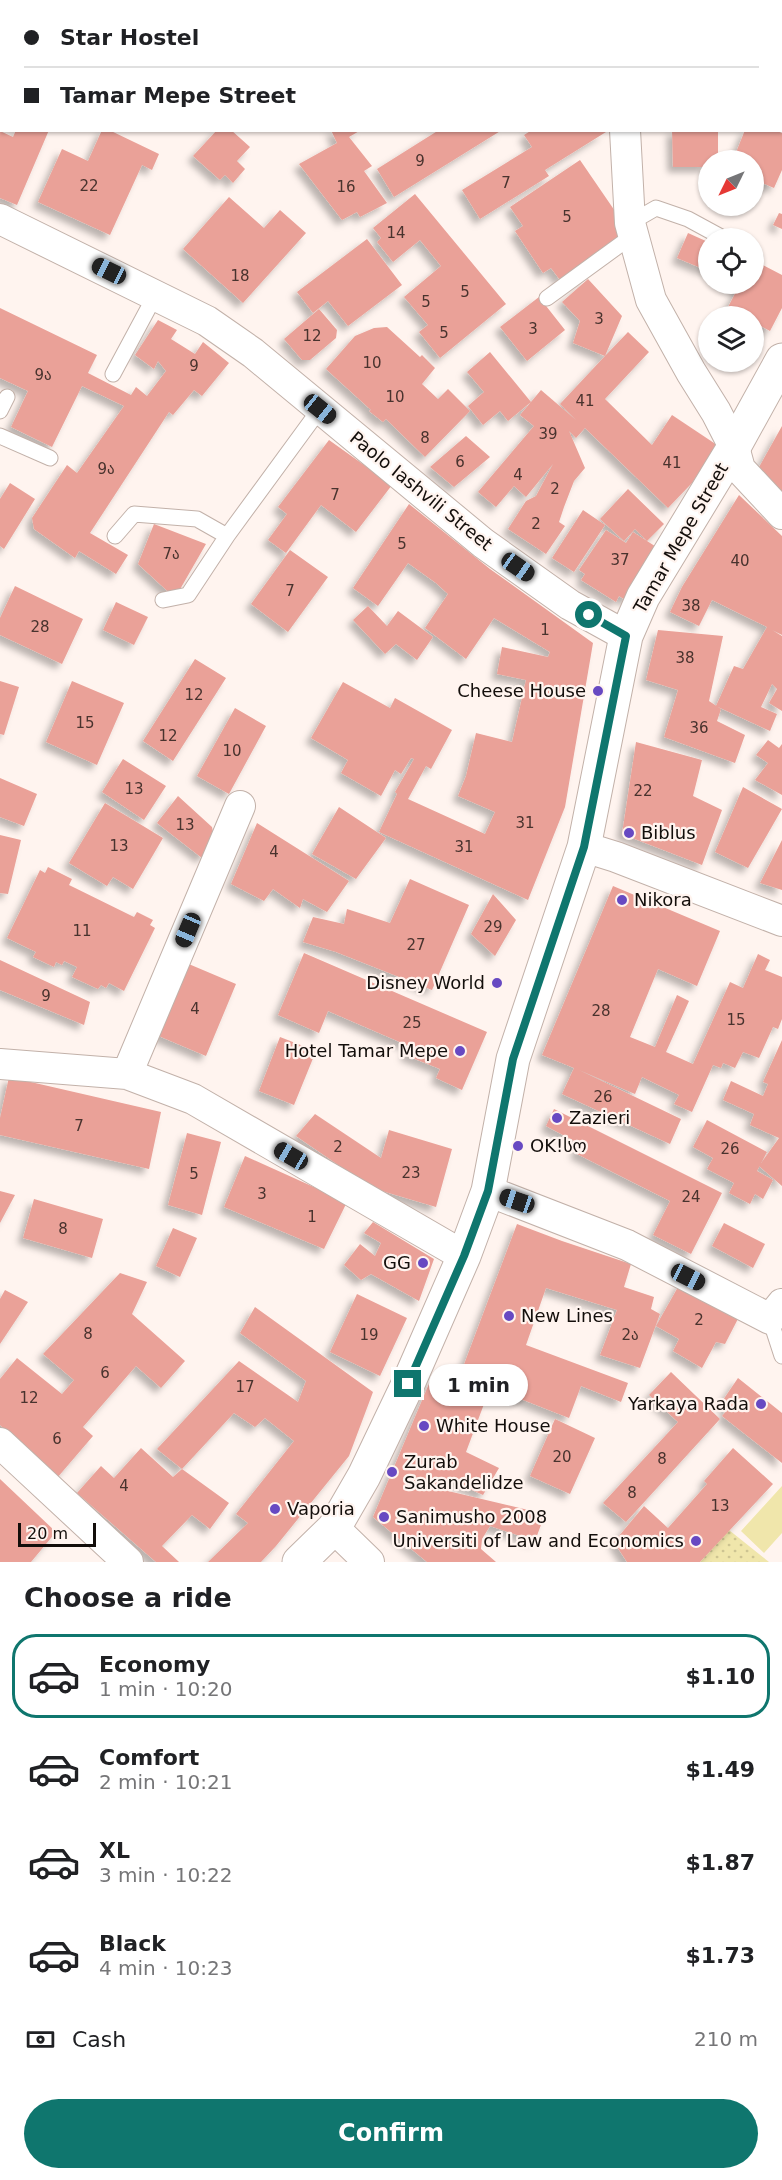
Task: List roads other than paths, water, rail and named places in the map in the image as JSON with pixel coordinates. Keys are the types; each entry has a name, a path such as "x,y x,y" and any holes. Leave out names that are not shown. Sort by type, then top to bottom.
{"main road":[{"name":"Tamar Mepe Street","path":"299,1562 334,1528 364,1476 408,1384 464,1256 488,1191 513,1059 584,847 626,636 643,597 734,447 782,360"}],"street":[{"path":"625,132 631,230 651,300 734,447 740,469 782,514"},
{"name":"Paolo Iashvili Street","path":"0,219 207,321 253,352 483,543 570,605 626,636"},
{"path":"127,1074 240,806"},
{"path":"584,847 616,857 782,921"},
{"path":"0,1064 127,1074 193,1099 464,1256"},
{"path":"488,1191 627,1245 776,1311"},
{"path":"0,1443 128,1562"},
{"path":"334,1528 369,1562"}],"lane":[{"path":"548,298 656,208 688,219 705,228"},
{"path":"113,374 156,294"},
{"path":"163,600 188,595 227,536 320,409"},
{"path":"0,436 50,458"},
{"path":"115,536 134,513 197,519 227,536"},
{"path":"776,1311 782,1356"}],"place":[{"name":"Cheese House","path":"598,691"},
{"name":"Biblus","path":"629,833"},
{"name":"Nikora","path":"622,900"},
{"name":"Disney World","path":"497,983"},
{"name":"Hotel Tamar Mepe","path":"460,1051"},
{"name":"Zazieri","path":"557,1118"},
{"name":"OK!სო","path":"518,1146"},
{"name":"GG","path":"423,1263"},
{"name":"New Lines","path":"509,1316"},
{"name":"Yarkaya Rada","path":"761,1404"},
{"name":"White House","path":"424,1426"},
{"name":"Zurab Sakandelidze","path":"392,1472"},
{"name":"Vaporia","path":"275,1509"},
{"name":"Sanimusho 2008","path":"384,1517"},
{"name":"Universiti of Law and Economics","path":"696,1541"}]}
